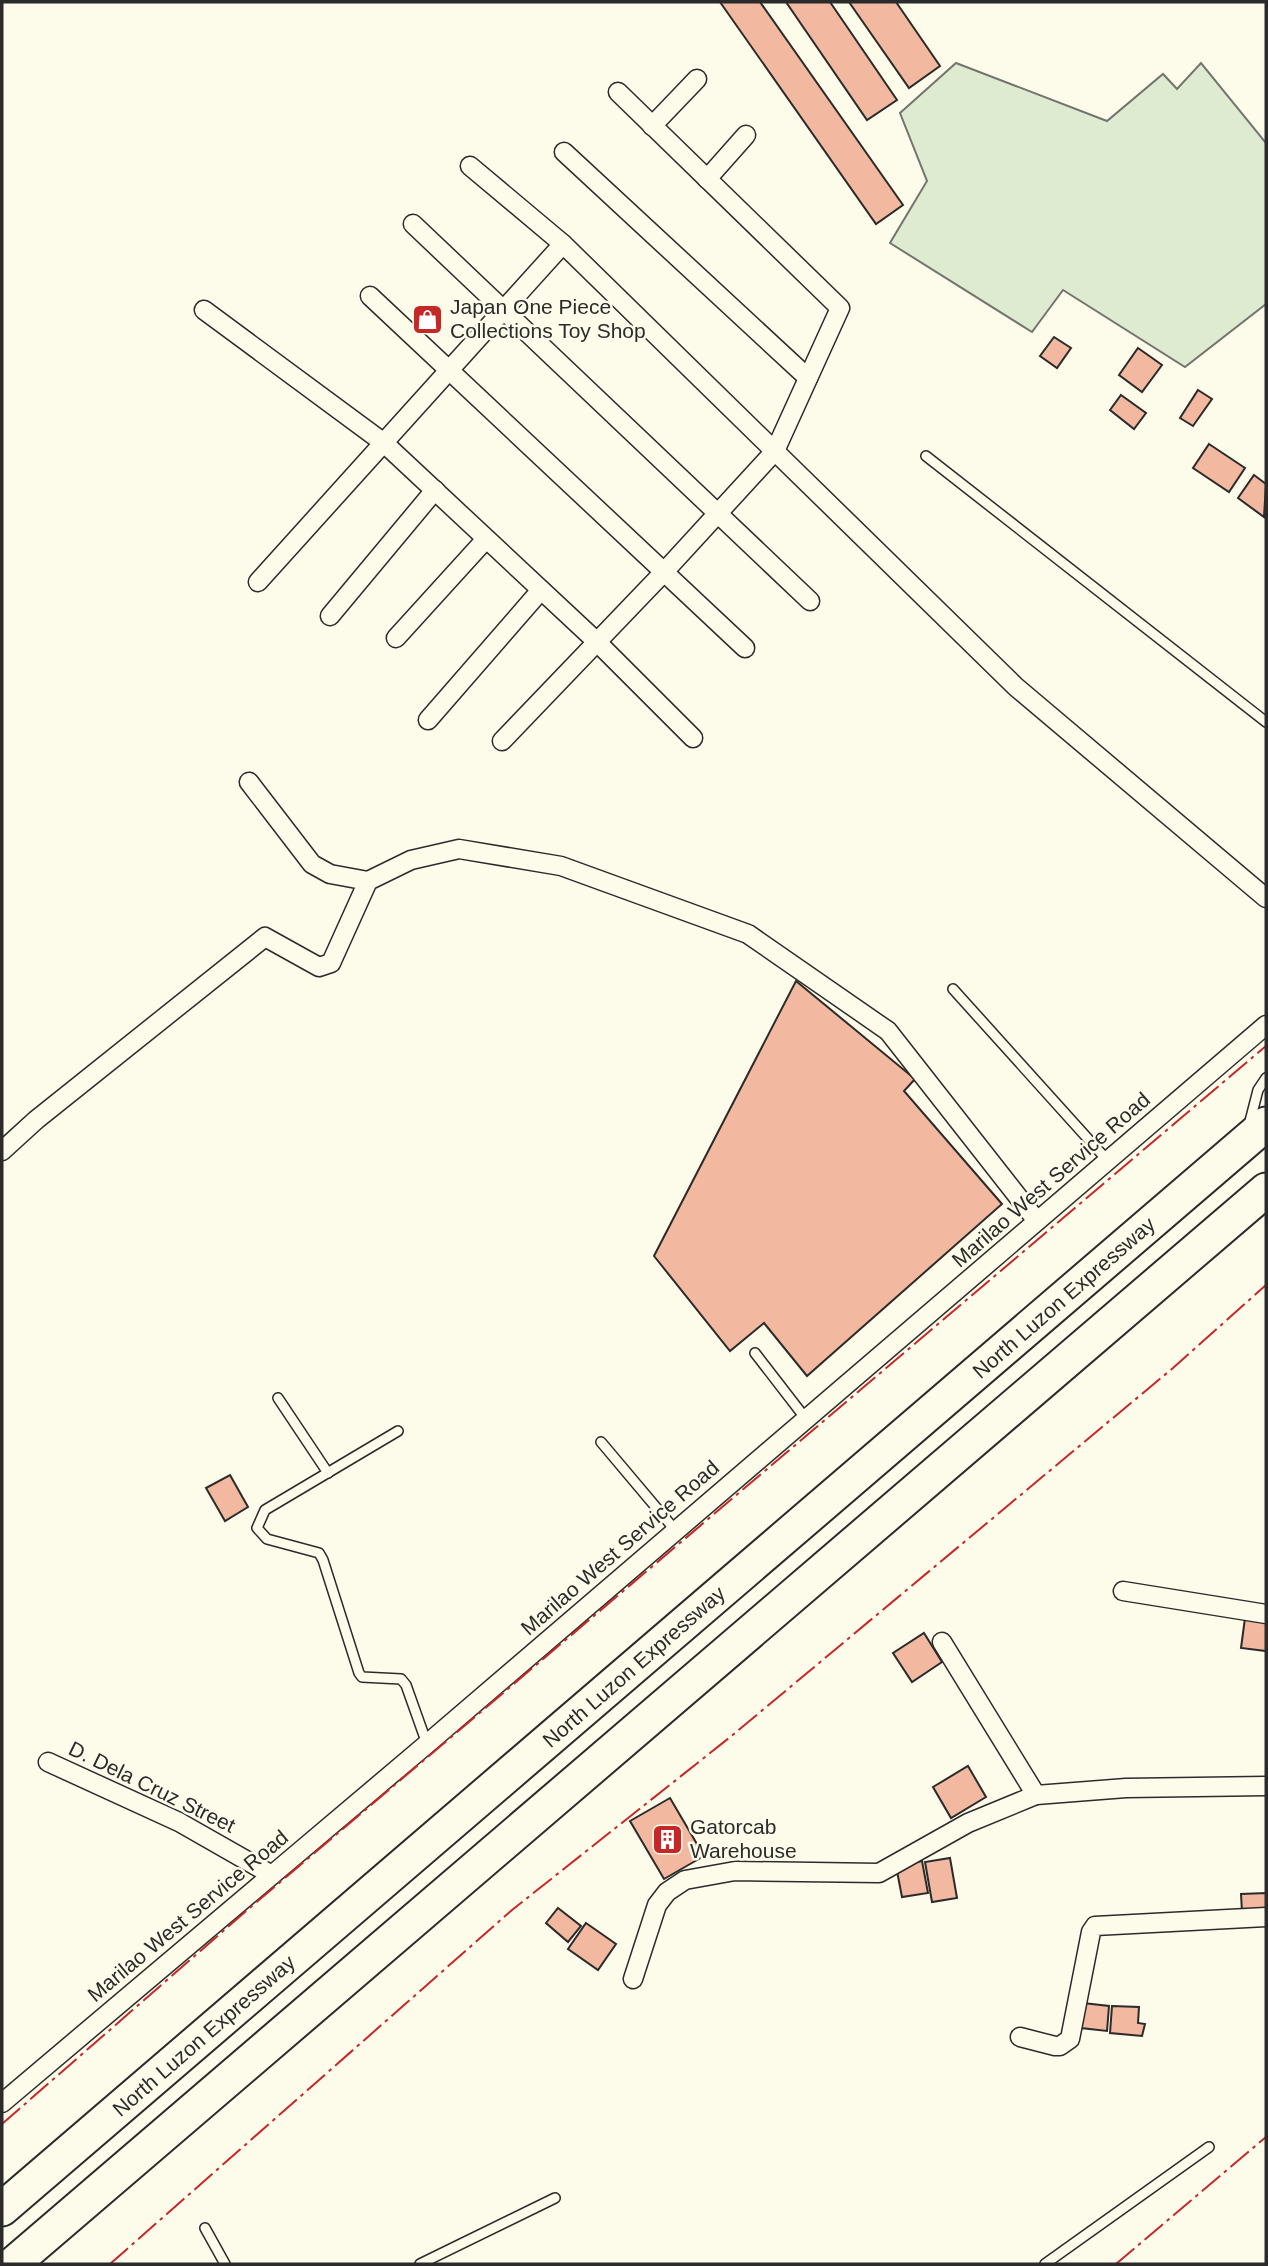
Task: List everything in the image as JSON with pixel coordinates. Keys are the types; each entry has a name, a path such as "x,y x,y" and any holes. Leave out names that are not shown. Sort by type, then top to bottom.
{"highway":[{"name":"North Luzon Expressway","path":"2,2209 1255,1134"},
{"path":"13,2264 1266,1190"}],"street":[{"path":"652,126 697,79"},
{"path":"502,741 775,452 840,308 618,92"},
{"path":"707,179 746,135"},
{"path":"564,152 808,378"},
{"path":"470,166 563,244 1016,687 1266,898"},
{"path":"413,225 810,601"},
{"path":"258,582 563,244"},
{"path":"370,296 745,648"},
{"path":"204,310 384,443 596,641 693,738"},
{"path":"330,616 435,491"},
{"path":"396,638 486,538"},
{"path":"428,720 541,590"},
{"path":"249,782 312,864 330,874 368,881 411,860 459,849 561,866 748,934 888,1031 1037,1221"},
{"path":"2,1151 36,1120 265,937 319,967 331,963 368,881"},
{"name":"Marilao West Service Road","path":"2,2104 427,1744 1266,1025"},
{"path":"1123,1591 1266,1614"},
{"path":"942,1642 1036,1794"},
{"name":"D. Dela Cruz Street","path":"48,1762 179,1822 272,1875"},
{"path":"633,1979 657,1905 667,1892 684,1880 734,1871 879,1873 968,1823 1036,1794 1126,1788 1266,1786"},
{"path":"1020,2037 1055,2046 1065,2044 1070,2039 1091,1933 1095,1926 1266,1917"}],"lane":[{"path":"926,456 1266,722"},
{"path":"953,989 1108,1161"},
{"path":"1255,1134 1258,1090 1266,1078"},
{"path":"755,1353 806,1419"},
{"path":"278,1398 328,1473"},
{"path":"398,1431 265,1510 257,1528 267,1539 319,1553 359,1673 362,1677 401,1679 406,1685 427,1744"},
{"path":"601,1443 676,1531"},
{"path":"1051,2263 1209,2147"},
{"path":"420,2264 555,2197"},
{"path":"205,2228 225,2264"}],"green space":[{"path":"956,63 1107,121 1163,74 1177,89 1201,63 1266,143 1266,304 1185,367 1063,290 1032,332 890,243 927,181 900,113"}],"building":[{"path":"720,2 760,2 903,205 876,224"},
{"path":"786,2 830,2 897,100 867,120"},
{"path":"849,2 896,2 940,66 909,88"},
{"path":"1054,337 1071,348 1057,368 1040,356"},
{"path":"1138,348 1162,365 1142,392 1119,375"},
{"path":"1198,390 1212,399 1193,426 1180,418"},
{"path":"1121,395 1146,413 1134,429 1110,410"},
{"path":"1209,444 1245,468 1229,492 1193,468"},
{"path":"1254,475 1266,484 1264,517 1238,498"},
{"path":"796,981 915,1079 904,1091 1002,1204 807,1376 764,1323 730,1351 654,1256"},
{"path":"230,1475 248,1507 225,1521 206,1488"},
{"path":"1245,1618 1266,1621 1266,1651 1241,1648"},
{"path":"924,1633 942,1662 912,1682 893,1653"},
{"path":"968,1766 986,1797 951,1818 933,1787"},
{"name":"Gatorcab Warehouse","path":"670,1798 704,1856 664,1879 630,1821"},
{"path":"950,1858 957,1898 932,1902 925,1862"},
{"path":"922,1861 928,1893 902,1897 896,1866"},
{"path":"1266,1893 1266,1911 1242,1912 1241,1894"},
{"path":"558,1908 581,1926 568,1942 546,1923"},
{"path":"586,1923 616,1944 598,1970 568,1949"},
{"path":"1083,2003 1109,2006 1107,2031 1081,2028"},
{"path":"1112,2006 1139,2007 1138,2023 1145,2024 1142,2036 1110,2033"}],"power":[{"path":"2,2124 253,1905 1266,1046"},
{"path":"110,2264 512,1910 729,1738 1173,1368 1266,1285"},
{"path":"1116,2264 1266,2137"}],"place":[{"name":"Japan One Piece Collections Toy Shop","path":"427,319"},
{"name":"Gatorcab Warehouse","path":"667,1839"}]}
